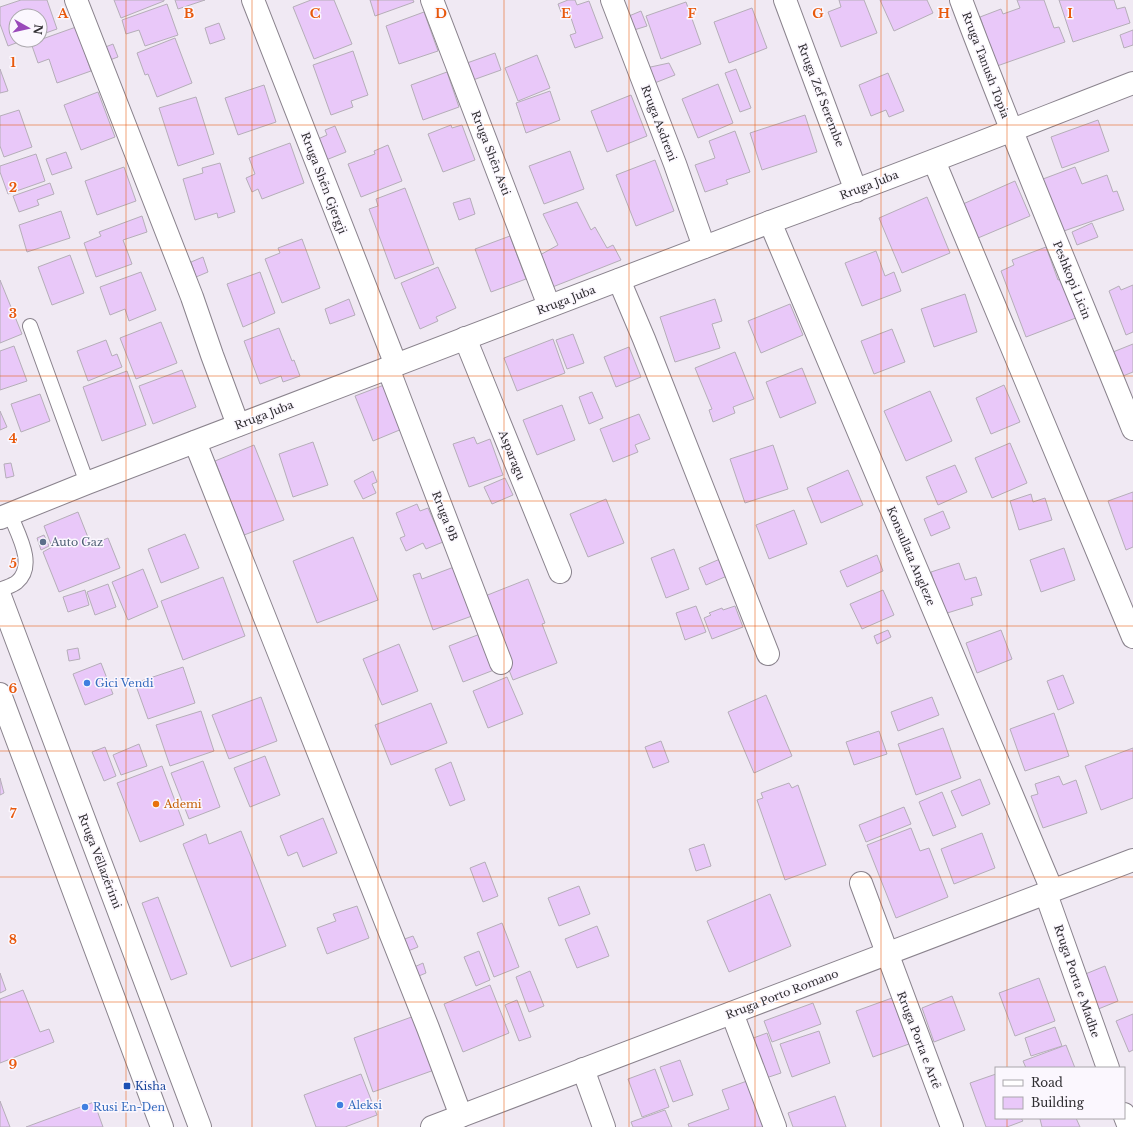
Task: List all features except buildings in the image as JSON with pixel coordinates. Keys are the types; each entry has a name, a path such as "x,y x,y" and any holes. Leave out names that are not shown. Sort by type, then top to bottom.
{"street":[{"path":"76,0 192,297 238,425"},
{"name":"Rruga Shën Gjergji","path":"253,0 392,366"},
{"name":"Rruga Shën Asti","path":"432,0 549,306"},
{"name":"Rruga Asdreni","path":"612,0 704,247"},
{"name":"Rruga Zef Serembe","path":"785,0 856,191"},
{"name":"Rruga Tanush Topia","path":"961,0 1011,130"},
{"name":"Rruga Juba","path":"5,516 465,338 770,222 856,191 1133,84"},
{"name":"Peshkopi Licin","path":"1011,130 1133,429"},
{"path":"934,161 1133,637"},
{"name":"Konsullata Angleze","path":"770,222 1049,892"},
{"path":"619,280 647,347 768,654"},
{"name":"Asparagu","path":"465,338 560,572"},
{"name":"Rruga 9B","path":"392,366 501,663"},
{"path":"194,442 426,1021 461,1116"},
{"name":"Rruga Vëllazërimi","path":"0,596 200,1127"},
{"path":"0,694 162,1127"},
{"name":"Rruga Porto Romano","path":"432,1127 1133,860"},
{"name":"Rruga Porta e Artë","path":"861,883 886,954 952,1127"},
{"name":"Rruga Porta e Madhe","path":"1049,892 1108,1067"},
{"path":"732,1013 775,1127"},
{"path":"583,1069 604,1127"},
{"path":"1125,1117 1128,1127"}],"lane":[{"path":"30,326 87,483"},
{"path":"0,590 13,585 18,581 26,567 26,558 5,516"}],"place":[{"name":"Auto Gaz","path":"43,542"},
{"name":"Gici Vendi","path":"87,683"},
{"name":"Ademi","path":"156,804"},
{"name":"Kisha","path":"127,1086"},
{"name":"Aleksi","path":"340,1105"},
{"name":"Rusi En-Den","path":"85,1107"}]}
